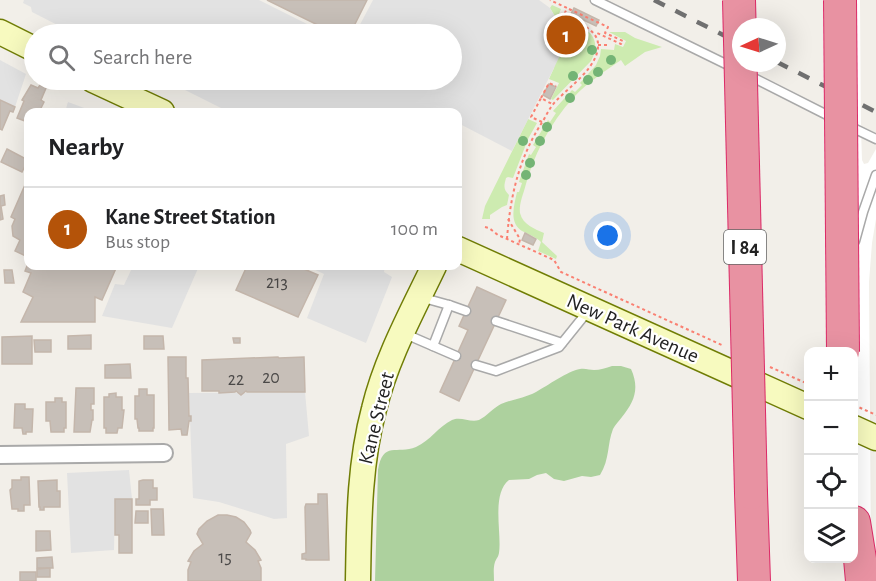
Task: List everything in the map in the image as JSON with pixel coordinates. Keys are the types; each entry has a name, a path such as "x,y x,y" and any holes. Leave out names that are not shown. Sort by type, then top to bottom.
{"highway":[{"name":"I 84","path":"739,0 754,581"},
{"path":"840,0 843,347"},
{"path":"845,581 848,563"},
{"path":"858,563 862,581"}],"main road":[{"path":"0,32 24,44"},
{"path":"115,90 153,108"},
{"name":"New Park Avenue","path":"462,251 804,405"},
{"name":"Kane Street","path":"358,581 361,484 368,433 381,383 432,270"},
{"path":"858,430 876,438"}],"street":[{"path":"0,455 164,453"}],"lane":[{"path":"595,0 876,139"},
{"path":"843,300 863,212 876,175"},
{"path":"419,297 466,311"},
{"path":"433,346 449,305"},
{"path":"476,365 496,371 559,347 590,309"},
{"path":"496,321 562,344"},
{"path":"402,333 456,356"}],"path":[{"path":"550,0 608,27 605,33 623,41 621,44 564,15 567,8"},
{"path":"507,239 511,199 529,144 553,104 591,65 597,55 598,45 592,31"},
{"path":"598,45 610,45"},
{"path":"542,122 531,117 549,83 556,86"},
{"path":"542,98 553,104"},
{"path":"508,219 520,239 519,244"},
{"path":"485,227 495,234 554,260 561,272 726,347"},
{"path":"766,365 804,382"},
{"path":"858,407 876,415"}],"green space":[{"path":"552,5 561,9 559,14 590,33 595,47 591,61 553,100 551,99 559,83 549,79 554,68 560,25 550,8"},
{"path":"609,32 625,32 635,38 662,47 645,52 625,66 621,60 590,82 565,107 537,153 521,202 520,213 527,224 544,233 542,242 557,256 556,259 538,251 541,242 519,229 514,220 517,192 522,183 519,182 529,154 531,155 536,147 533,145 548,120 550,122 556,113 553,111 572,90 575,92 582,85 580,83 596,65 601,49 614,50 615,44 623,47 626,41"},
{"path":"528,119 537,123 528,139 513,178 506,178 504,187 509,195 507,205 490,215 490,219 482,219 485,206"},
{"path":"612,366 631,369 635,389 630,406 613,429 600,475 582,476 564,481 554,479 546,473 529,479 509,480 500,495 498,515 500,545 494,567 494,581 375,581 378,470 383,455 392,450 416,447 452,420 479,420 501,404 532,394 575,370 598,370"}],"shaded area":[{"path":"24,0 259,0 307,24 55,24 32,12 31,7 23,3"},
{"path":"373,0 539,0 550,8 560,25 562,51 512,151 462,125 462,108 221,108 185,90 462,90 462,24 360,24"},
{"path":"0,60 24,73 24,80 15,107 0,100"},
{"path":"68,102 84,108 66,108"},
{"path":"131,270 197,270 172,328 102,316 115,284 124,285"},
{"path":"316,270 384,270 392,277 366,343 307,318 324,274"},
{"path":"305,392 309,436 286,444 287,518 274,519 219,502 193,498 189,393"},
{"path":"129,470 132,499 115,499 114,550 71,553 67,473"}],"pier":[{"path":"823,0 860,0 861,130 864,164 868,163 876,149 876,219 869,282 871,547 858,541 858,347 826,347"}],"building":[{"path":"267,0 367,0 355,24 316,24"},
{"path":"574,8 599,20 596,26 571,14"},
{"path":"549,84 556,87 550,99 543,95"},
{"path":"28,90 45,90 41,100 44,102 41,108 24,108 24,121 17,118 24,101 22,100"},
{"path":"0,100 15,107 13,112 10,111 2,130 0,129"},
{"path":"7,149 24,158 24,168 22,172 1,162"},
{"path":"24,187 24,255 15,251 20,240 13,236 12,226 15,219 11,217"},
{"path":"4,195 5,205 1,206 3,219 0,220 0,196"},
{"path":"525,233 536,239 533,245 522,240"},
{"path":"4,270 12,270 14,283 5,283"},
{"path":"115,270 102,300 95,297 95,322 21,322 33,297 23,292 31,273 25,271"},
{"path":"245,270 306,270 318,275 298,317 236,290"},
{"path":"477,287 506,300 459,401 440,392 468,330 459,326"},
{"path":"91,335 91,349 68,349 68,336"},
{"path":"32,336 32,364 2,364 2,337"},
{"path":"144,336 163,336 164,349 144,349"},
{"path":"233,338 240,338 240,343 234,343"},
{"path":"34,340 51,340 51,352 35,352"},
{"path":"168,357 186,357 189,416 191,416 187,435 182,435 181,429 169,430"},
{"path":"304,357 305,392 246,391 241,395 236,391 219,393 219,391 202,391 202,360"},
{"path":"130,364 131,378 105,378 105,365"},
{"path":"76,388 94,388 94,404 91,404 93,420 90,432 74,432"},
{"path":"139,389 147,389 147,395 154,395 153,431 139,431 137,419 135,419 135,396 139,396"},
{"path":"116,393 116,397 122,397 122,410 124,410 122,428 118,428 117,433 106,433 104,397"},
{"path":"55,398 62,398 62,402 66,402 64,432 51,432 50,421 46,421 46,402 55,402"},
{"path":"15,404 25,404 25,409 33,409 32,432 23,434 22,428 14,428"},
{"path":"21,477 29,477 30,505 24,505 24,511 18,511 18,509 12,509 10,490 12,480 21,480"},
{"path":"57,480 60,507 44,507 44,510 40,510 38,481"},
{"path":"153,480 153,488 157,488 157,500 150,500 150,505 136,505 136,499 139,499 139,481"},
{"path":"318,494 327,494 329,560 306,560 302,559 302,554 306,553 305,507 306,504 318,504"},
{"path":"115,499 132,499 132,553 119,553 119,535 115,535"},
{"path":"151,509 163,509 164,535 152,535"},
{"path":"136,511 148,511 148,523 135,523"},
{"path":"218,515 236,517 250,530 251,533 246,542 261,560 258,561 261,568 261,581 188,581 191,562 188,561 194,551 203,544 197,534 199,529"},
{"path":"36,531 50,531 51,550 36,551"},
{"path":"52,557 53,568 37,568 37,558"},
{"path":"50,568 50,577 37,577 37,569"},
{"path":"20,572 36,572 36,581 20,581"}],"railway":[{"path":"654,0 732,39"},
{"path":"786,67 876,112"}],"place":[{"name":"Kane Street Station","path":"566,35"}]}
